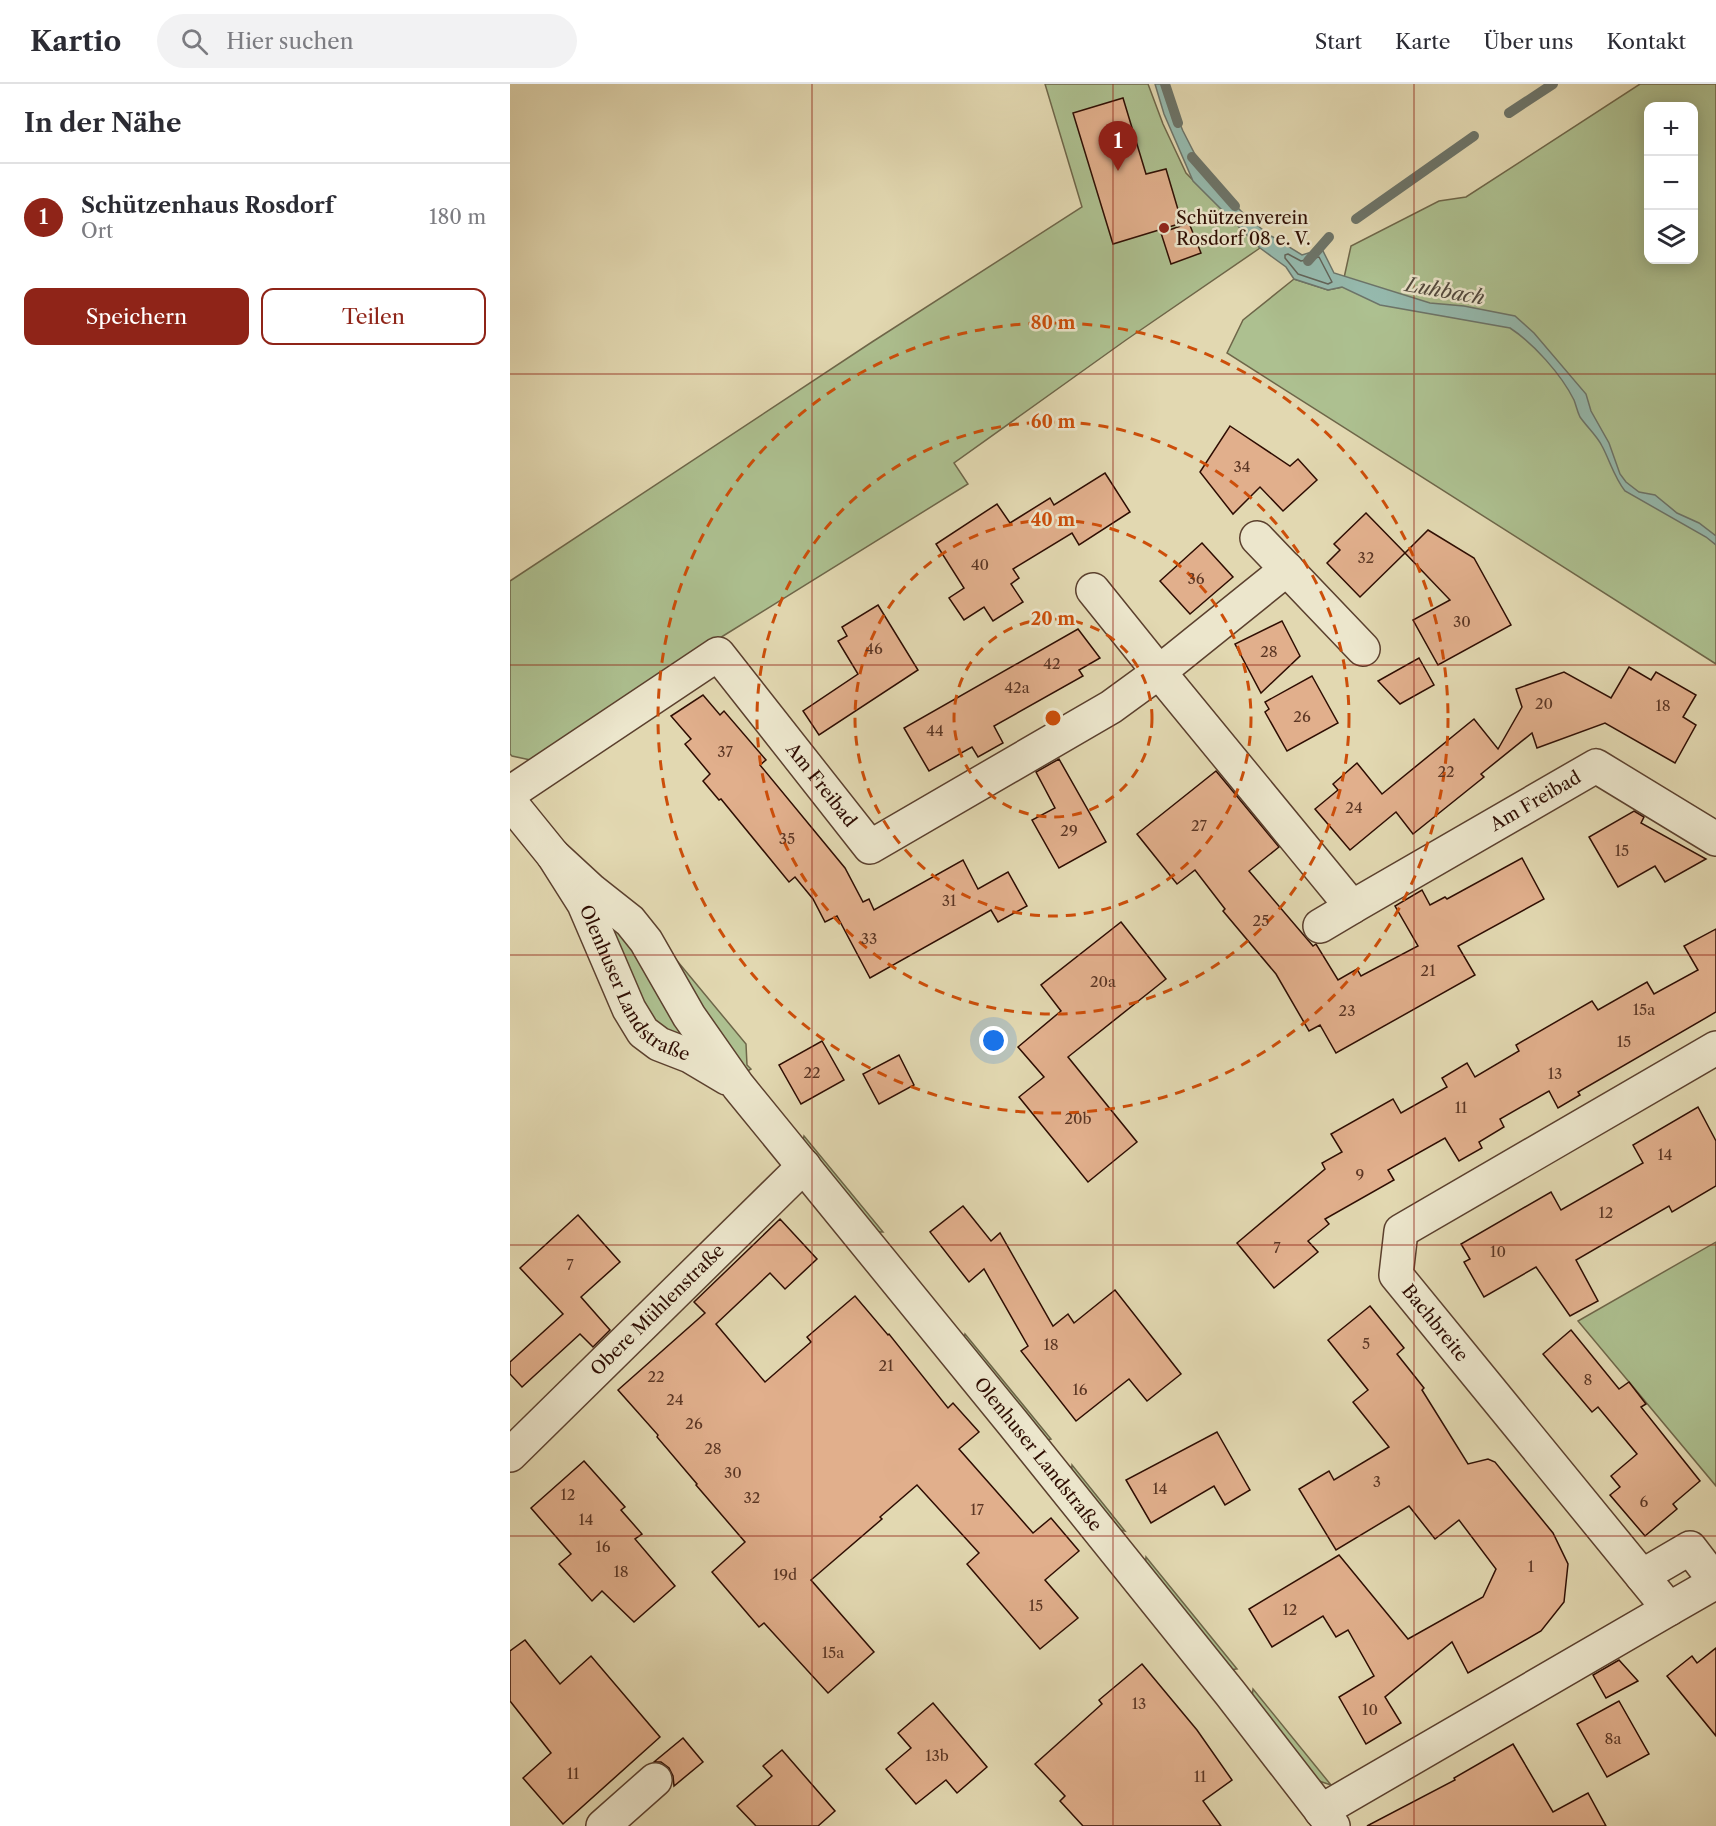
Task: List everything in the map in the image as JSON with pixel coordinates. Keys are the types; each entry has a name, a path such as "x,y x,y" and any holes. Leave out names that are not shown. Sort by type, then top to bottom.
{"street":[{"path":"1257,538 1363,649"},
{"name":"Am Freibad","path":"510,793 718,654 870,847 1111,706 1160,672 1287,569"},
{"path":"1093,590 1352,907"},
{"name":"Am Freibad","path":"1320,926 1596,766 1716,839"},
{"name":"Olenhuser Landstraße","path":"510,802 553,855 588,912 621,992 643,1032 659,1044 706,1064 738,1086"},
{"name":"Olenhuser Landstraße","path":"553,855 592,891 630,921 646,941 689,1016 738,1086 1230,1693 1327,1818"},
{"name":"Bachbreite","path":"1669,1609 1396,1275 1401,1231 1716,1048"},
{"name":"Obere Mühlenstraße","path":"510,1455 804,1166"},
{"path":"1327,1818 1716,1582 1690,1548 1642,1576"},
{"path":"603,1826 655,1780"}],"green space":[{"path":"1045,84 1148,84 1163,124 1186,173 1260,248 954,463 968,484 723,636 535,761 512,756 510,754 510,581 872,342 1082,207"},
{"path":"1640,84 1716,84 1716,664 1227,353 1243,320 1294,279 1328,290 1342,287 1351,246 1439,201 1466,197"},
{"path":"609,915 695,1040 652,1024 606,919"},
{"path":"659,939 746,1044 747,1065 751,1069 744,1073"},
{"path":"804,1136 883,1232 874,1232 802,1144"},
{"path":"1716,1242 1716,1486 1578,1321"},
{"path":"965,1334 1051,1439 1043,1441 963,1342"},
{"path":"1072,1465 1125,1531 1115,1529 1071,1476"},
{"path":"1146,1557 1237,1669 1229,1670 1145,1567"},
{"path":"1253,1689 1331,1785 1319,1781 1252,1698"}],"water":[{"path":"1155,84 1163,84 1206,176 1247,217 1268,234 1302,255 1322,249 1334,273 1430,303 1464,306 1515,316 1534,333 1586,394 1591,411 1609,443 1620,474 1626,482 1639,492 1655,495 1677,513 1699,523 1716,536 1716,545 1625,491 1600,442 1580,417 1574,400 1562,380 1537,351 1510,328 1380,305 1342,287 1328,290 1294,279 1286,267 1260,248 1193,181 1164,114"}],"building":[{"path":"1123,98 1146,174 1166,169 1182,223 1113,244 1073,113"},
{"path":"1189,223 1201,253 1171,264 1161,233"},
{"path":"1230,426 1290,466 1298,459 1317,480 1283,511 1260,487 1233,514 1200,472"},
{"path":"1105,473 1130,512 1079,545 1072,533 1013,569 1019,578 1011,584 1023,602 993,621 984,607 964,620 949,598 964,588 936,544 997,504 1010,523 1050,498 1054,505"},
{"path":"1366,513 1405,553 1360,597 1327,563 1340,550 1334,544"},
{"path":"1428,530 1474,558 1511,625 1438,665 1413,620 1450,600 1405,553"},
{"path":"1202,543 1233,577 1190,614 1160,581"},
{"path":"878,605 918,670 819,735 803,711 858,674 838,641 847,636 842,627"},
{"path":"1282,621 1300,656 1261,693 1235,644"},
{"path":"1078,629 1100,658 1079,670 1083,676 994,726 1003,743 978,757 972,747 929,771 904,728"},
{"path":"1419,658 1434,685 1400,704 1378,681"},
{"path":"1629,667 1651,680 1656,672 1696,695 1683,717 1696,725 1675,763 1605,723 1537,748 1532,733 1481,774 1484,777 1413,834 1396,812 1350,850 1315,809 1338,790 1333,784 1357,763 1382,794 1474,719 1498,749 1522,707 1516,689 1564,672 1611,698"},
{"path":"1312,676 1338,723 1287,751 1265,712 1269,709 1265,702"},
{"path":"703,695 720,715 724,711 766,760 760,765 845,868 863,902 869,899 874,910 963,860 978,889 1008,872 1027,906 998,922 991,910 870,978 837,916 825,922 813,899 795,877 789,882 721,799 719,800 703,781 710,774 685,744 691,739 671,716"},
{"path":"1059,759 1106,842 1059,868 1032,820 1055,808 1036,772"},
{"path":"1216,771 1279,847 1249,871 1313,946 1316,944 1338,980 1357,969 1361,976 1418,946 1395,906 1422,890 1430,905 1445,897 1447,899 1522,858 1544,899 1458,946 1475,975 1336,1053 1320,1025 1309,1031 1276,974 1223,911 1225,909 1195,870 1177,884 1137,834"},
{"path":"1634,811 1644,817 1641,823 1706,859 1665,882 1655,866 1618,887 1589,837"},
{"path":"1121,922 1166,979 1068,1057 1137,1142 1088,1182 1019,1097 1044,1077 1018,1047 1061,1011 1041,985"},
{"path":"1716,929 1716,1012 1578,1092 1580,1095 1558,1108 1549,1091 1500,1119 1504,1127 1479,1142 1482,1148 1459,1161 1445,1138 1388,1170 1394,1180 1325,1219 1329,1224 1308,1241 1318,1252 1274,1288 1237,1243 1325,1169 1322,1163 1342,1152 1331,1134 1393,1099 1401,1113 1447,1087 1442,1078 1467,1063 1475,1077 1519,1051 1516,1045 1592,1001 1598,1010 1647,982 1654,994 1698,970 1684,946"},
{"path":"822,1041 844,1080 801,1104 779,1065"},
{"path":"899,1055 914,1085 879,1104 863,1074"},
{"path":"1698,1107 1716,1141 1716,1186 1672,1212 1669,1206 1576,1260 1598,1301 1570,1316 1536,1267 1484,1297 1464,1262 1470,1259 1461,1244 1551,1192 1561,1210 1643,1163 1633,1145"},
{"path":"963,1206 991,1241 1000,1233 1053,1326 1068,1314 1074,1323 1115,1290 1181,1374 1147,1401 1129,1379 1076,1421 1021,1351 1028,1346 984,1269 969,1282 930,1232"},
{"path":"578,1215 620,1262 581,1297 610,1330 593,1347 580,1334 522,1387 510,1374 510,1362 563,1314 520,1268"},
{"path":"780,1219 817,1259 785,1289 770,1273 716,1324 765,1382 811,1342 807,1337 855,1296 889,1334 948,1408 953,1403 979,1432 959,1449 1033,1533 1051,1518 1079,1551 1045,1580 1078,1618 1040,1649 967,1564 979,1553 917,1485 880,1517 882,1519 811,1580 874,1652 828,1693 764,1623 759,1627 712,1572 745,1542 696,1485 657,1437 658,1435 618,1390 705,1313 694,1302"},
{"path":"1370,1306 1404,1348 1397,1354 1424,1388 1422,1390 1468,1464 1488,1459 1495,1462 1553,1533 1568,1564 1564,1602 1541,1631 1468,1673 1452,1642 1385,1697 1401,1723 1366,1744 1339,1697 1374,1676 1348,1630 1336,1637 1323,1616 1272,1647 1249,1609 1339,1555 1408,1639 1483,1597 1496,1569 1459,1520 1435,1539 1409,1506 1336,1550 1299,1489 1329,1471 1334,1480 1389,1447 1353,1402 1368,1390 1328,1340"},
{"path":"1571,1330 1619,1389 1629,1382 1646,1404 1641,1407 1700,1481 1673,1504 1677,1509 1645,1536 1610,1495 1620,1487 1611,1476 1637,1454 1598,1407 1592,1412 1543,1354"},
{"path":"1217,1432 1250,1490 1225,1505 1214,1486 1151,1523 1126,1480"},
{"path":"584,1461 625,1507 621,1510 642,1534 635,1539 675,1586 634,1622 602,1591 592,1601 559,1564 571,1554 531,1508"},
{"path":"525,1640 560,1684 591,1656 660,1737 563,1824 523,1778 551,1753 510,1701 510,1651"},
{"path":"1716,1648 1716,1736 1667,1676 1692,1656 1697,1663"},
{"path":"1619,1660 1638,1681 1606,1698 1593,1675"},
{"path":"1142,1664 1197,1730 1232,1780 1203,1801 1221,1826 1083,1826 1060,1801 1065,1796 1035,1764 1102,1704 1099,1700"},
{"path":"1619,1701 1649,1754 1607,1777 1577,1724"},
{"path":"933,1703 987,1767 957,1793 946,1780 916,1804 886,1769 911,1748 898,1733"},
{"path":"683,1738 703,1762 674,1786 669,1768 661,1762 654,1762"},
{"path":"1513,1744 1553,1812 1588,1793 1606,1826 1367,1826 1455,1780 1454,1778"},
{"path":"782,1750 835,1811 818,1826 756,1826 737,1806 772,1776 763,1766"}],"waterway":[{"name":"Luhbach","path":"1165,84 1178,123"},
{"path":"1509,113 1553,84"},
{"path":"1356,219 1474,136"},
{"name":"Luhbach","path":"1192,157 1235,206"},
{"path":"1308,261 1329,237"}],"place":[{"name":"Schützenhaus Rosdorf","path":"1118,171"},
{"name":"Schützenverein Rosdorf 08 e. V.","path":"1164,228"}]}
